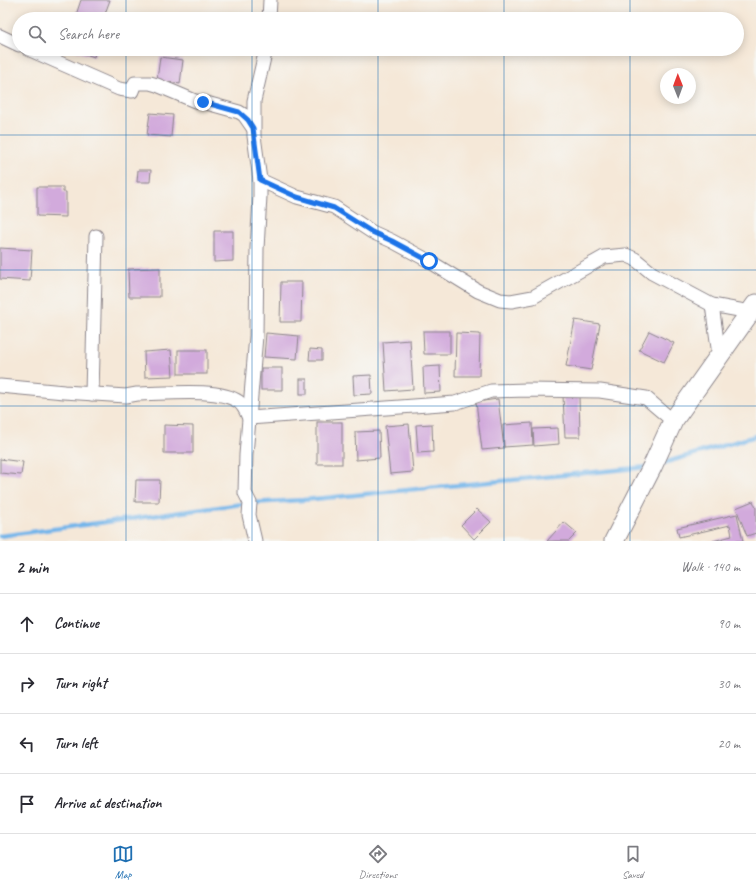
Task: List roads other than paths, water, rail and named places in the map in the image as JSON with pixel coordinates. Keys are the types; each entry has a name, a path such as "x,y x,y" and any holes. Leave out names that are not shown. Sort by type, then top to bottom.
{"main road":[{"path":"614,541 673,421 753,308"}],"street":[{"path":"269,12 270,0"},
{"path":"0,36 12,42"},
{"path":"44,56 119,89 132,91 135,83 150,83 195,101 239,112 244,115 253,128"},
{"path":"255,541 249,515 250,503 246,493 249,418 256,336 257,249 260,180 253,128 254,101 264,56"},
{"path":"260,180 297,197 334,208 372,232 429,261 478,291 500,300 511,302 533,297 604,257 626,255 634,258 652,272 712,305 753,308"},
{"path":"92,394 96,236"},
{"path":"712,305 719,355"},
{"path":"0,386 126,396 137,394 211,393 238,401 244,407 249,418"},
{"path":"249,418 455,403 491,391 526,390 600,391 646,398 673,421"}],"waterway":[{"path":"660,464 756,436"},
{"path":"0,536 250,503 303,500 647,467"}]}
